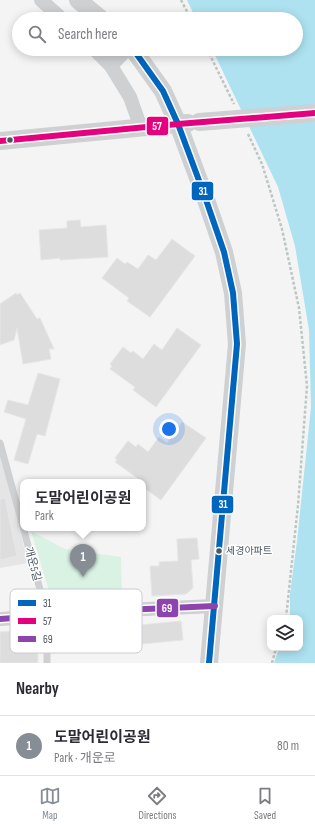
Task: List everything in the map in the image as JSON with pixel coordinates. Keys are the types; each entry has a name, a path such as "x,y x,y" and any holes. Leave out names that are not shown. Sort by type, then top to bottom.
{"street":[{"path":"41,0 54,12"},
{"path":"78,0 93,12"},
{"path":"101,56 111,66 130,97 141,128"},
{"path":"111,66 120,56"},
{"path":"138,56 163,91 178,124 224,252 233,293 237,344 209,663"},
{"path":"0,141 200,122 315,113"},
{"path":"142,610 215,606"},
{"path":"0,619 10,618"}],"lane":[{"name":"개운5길","path":"0,443 20,516"},
{"name":"개운5길","path":"24,531 40,589"}],"path":[{"path":"181,0 187,12"},
{"path":"210,56 236,110"},
{"path":"246,130 262,164 282,229 299,308 307,386 298,505 286,615"},
{"path":"272,663 275,651"}],"shaded area":[{"path":"0,450 28,563 0,568"}],"green space":[{"path":"31,531 65,549 121,557 122,589 48,589"}],"water":[{"path":"187,0 315,0 315,663 274,663 278,651 303,651 303,615 290,615 290,594 311,407 309,330 295,246 278,187 215,56 303,56 303,12 193,12"}],"building":[{"path":"80,220 81,227 106,225 108,257 41,260 39,230 67,228 67,221"},
{"path":"172,239 195,256 150,317 127,301 129,298 102,278 117,258 125,264 127,262 138,269 148,255 156,260"},
{"path":"16,293 17,295 20,293 37,319 40,318 54,349 49,349 51,359 23,364 17,328 14,340 0,345 0,304"},
{"path":"177,328 201,345 156,407 133,390 135,387 110,369 112,366 110,364 123,347 131,353 133,351 143,359 154,344 162,350"},
{"path":"38,373 60,379 45,436 37,434 28,464 14,460 26,419 4,412 8,400 28,405"},
{"path":"182,422 206,438 161,500 146,489 146,479 139,479 115,462 117,460 115,458 128,441 136,447 138,444 148,452 159,437 167,443"},
{"path":"5,498 17,556 0,560 0,499"},
{"path":"197,538 199,559 191,560 193,588 186,594 152,596 150,566 159,566 159,562 178,561 177,539"},
{"path":"181,621 183,640 142,644 142,625"},
{"path":"10,631 10,653 38,653 38,663 0,663 0,632"}],"transit line":[{"name":"31","path":"138,56 163,91 178,124 224,252 233,293 237,344 209,663"},
{"name":"57","path":"0,141 315,113"},
{"name":"69","path":"142,609 215,606"},
{"name":"69","path":"0,619 10,618"}],"place":[{"name":"세경아파트","path":"219,551"},
{"name":"도말어린이공원","path":"83,577"}]}
